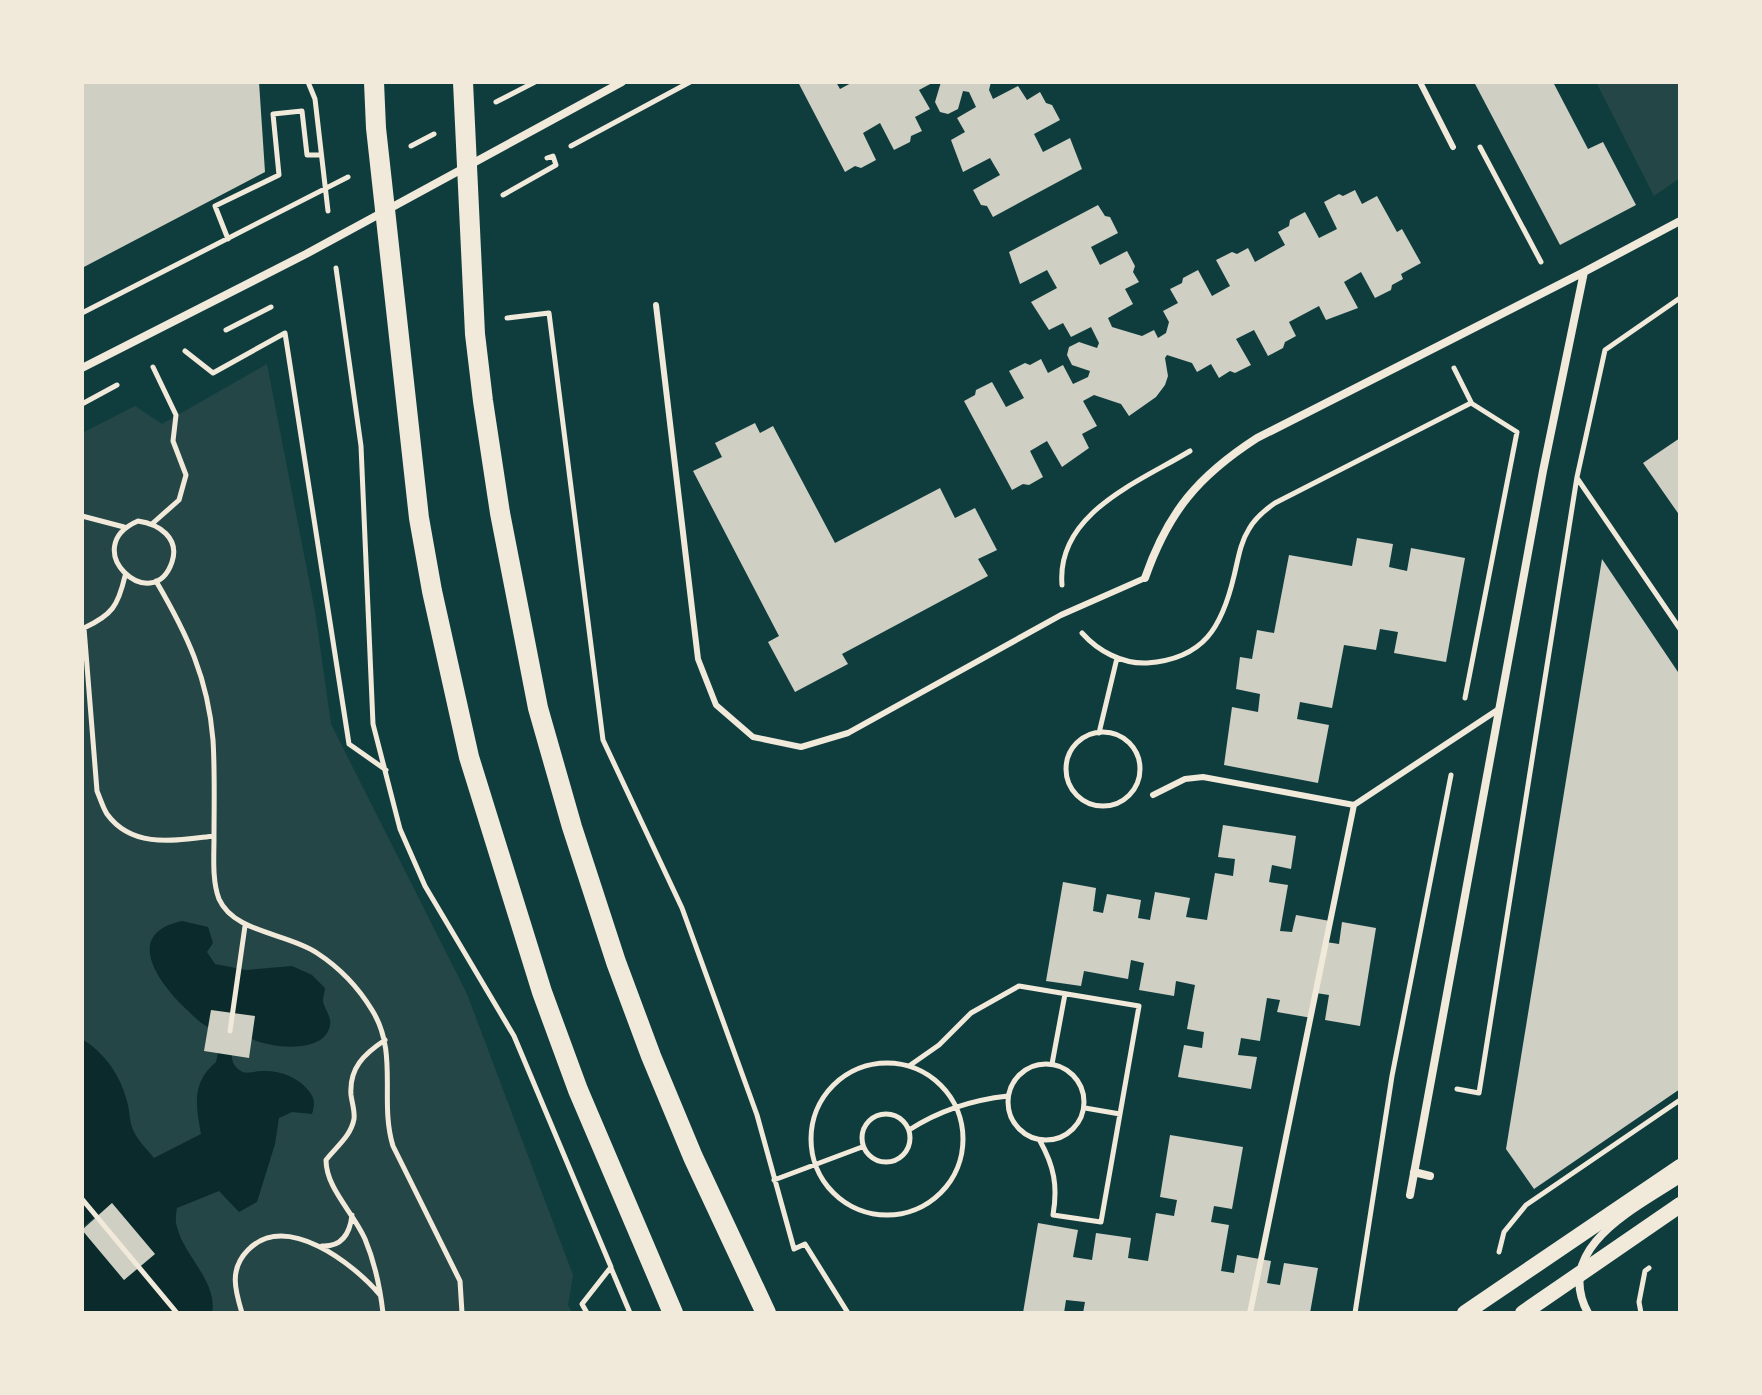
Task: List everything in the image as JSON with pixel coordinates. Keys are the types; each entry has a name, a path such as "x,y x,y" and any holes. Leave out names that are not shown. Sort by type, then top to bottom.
{"main road":[{"path":"374,82 376,128 419,518 462,728 562,1048 615,1181 673,1313"},
{"path":"463,82 475,334 483,401 500,513 538,708 601,917 651,1056 693,1157 766,1313"},
{"path":"1465,1313 1680,1167"},
{"path":"1523,1313 1680,1205"}],"street":[{"path":"82,368 306,254 622,82"},
{"path":"1145,578 1158,543 1176,511 1199,483 1226,458 1257,438 1680,221"},
{"path":"1410,1195 1543,471 1584,272"},
{"path":"1414,1172 1430,1176"},
{"path":"1588,1313 1580,1288 1586,1253 1609,1227 1680,1179"}],"lane":[{"path":"1420,82 1453,147"},
{"path":"656,305 698,659 716,705 753,737 801,747 848,733 1069,612 1145,578"},
{"path":"1153,795 1185,779 1203,777 1354,805 1499,709"},
{"path":"1250,1313 1354,805"}],"path":[{"path":"514,93 535,82"},
{"path":"541,162 690,82"},
{"path":"228,239 215,206 279,175 273,114 302,111 307,155 320,155"},
{"path":"1475,136 1545,270"},
{"path":"500,196 556,165 553,156"},
{"path":"82,313 285,210"},
{"path":"1479,1093 1577,477 1605,350 1680,298"},
{"path":"503,319 549,313 603,740 682,908 757,1115 794,1249 805,1244 848,1313"},
{"path":"185,351 213,373 285,333 349,744 386,771"},
{"path":"153,367 176,415 173,441 186,475 179,500 153,523"},
{"path":"1201,444 1101,505 1081,522 1067,546 1061,572 1063,598 1073,623 1091,644 1117,658 1140,663 1167,661 1192,650 1212,633 1226,610 1242,543 1261,514 1275,503 1471,403 1517,432 1392,1076 1355,1313"},
{"path":"1577,477 1680,629"},
{"path":"82,516 124,527 138,521 153,523 165,531 173,544 174,559 167,572 156,581 140,583 125,576 118,565 115,552 124,527"},
{"path":"125,576 120,599 106,617 83,628 97,791 107,815 127,832 150,841 214,836"},
{"path":"156,581 184,630 199,666 208,704 213,742 214,836 219,898 229,914 245,926 292,939 317,952 359,990 374,1013 385,1040 389,1064 388,1128 393,1146 460,1281 462,1313"},
{"path":"1099,733 1117,658"},
{"path":"1099,733 1115,734 1125,739 1133,747 1140,769 1132,792 1110,806 1085,802 1068,783 1066,771 1067,758 1073,748 1081,739 1099,733"},
{"path":"230,1031 245,926"},
{"path":"909,1066 939,1045 971,1013 1019,986 1139,1006 1101,1222 1053,1215 1057,1195 1055,1175 1040,1141"},
{"path":"1052,1064 1065,994"},
{"path":"383,1313 376,1267 352,1214 326,1176 326,1160 354,1121 351,1085 354,1070 362,1058 385,1040"},
{"path":"876,1064 909,1066 928,1074 944,1088 956,1106 962,1138 956,1170 944,1189 927,1204 906,1213 884,1215 862,1211 842,1201 826,1185 816,1165 812,1149 815,1116 832,1087 844,1076 876,1064"},
{"path":"1037,1064 1052,1064 1067,1069 1078,1079 1084,1093 1085,1108 1079,1123 1068,1134 1055,1140 1040,1141 1025,1135 1015,1125 1008,1111 1008,1096 1013,1082 1024,1071 1037,1064"},
{"path":"909,1130 931,1116 956,1106 1008,1096"},
{"path":"1497,1264 1504,1232 1526,1205 1680,1100"},
{"path":"1085,1108 1120,1114"},
{"path":"890,1114 901,1119 909,1130 910,1142 905,1154 895,1161 882,1163 870,1158 862,1147 861,1134 867,1123 877,1116 890,1114"},
{"path":"774,1180 862,1147"},
{"path":"82,1199 177,1313"},
{"path":"314,1245 329,1247 342,1241 351,1229 352,1214"},
{"path":"242,1313 234,1286 241,1257 266,1238 281,1236 333,1253 351,1265 381,1295"},
{"path":"611,1267 630,1313"},
{"path":"1641,1313 1639,1302 1645,1271"},
{"path":"582,1304 587,1313"}],"shaded area":[{"path":"1596,82 1680,82 1680,178 1654,196"},
{"path":"267,364 315,611 331,724 467,994 573,1275 568,1305 572,1313 82,1313 82,433 135,406 162,424"},
{"path":"182,921 208,927 213,943 207,952 215,964 246,970 292,966 312,975 325,988 323,1001 330,1025 326,1035 317,1041 293,1047 266,1044 246,1036 232,1045 233,1061 241,1071 275,1072 288,1075 304,1085 314,1101 312,1114 292,1112 279,1118 275,1144 257,1202 239,1212 219,1191 177,1208 177,1227 210,1291 212,1313 82,1313 82,1230 124,1280 155,1254 112,1203 82,1228 82,1039 98,1051 116,1074 127,1101 134,1132 154,1158 201,1134 197,1095 202,1078 216,1062 219,1049 211,1028 176,998 151,960 150,948 154,937 164,927"}],"building":[{"path":"82,82 259,82 265,172 82,268"},
{"path":"798,82 836,82 840,89 853,82 934,82 919,90 930,109 915,117 922,131 894,150 880,123 863,133 876,160 845,172"},
{"path":"941,82 991,82 989,90 993,99 1018,86 1027,100 1040,92 1060,120 1034,134 1043,152 1070,138 1082,169 993,217 987,206 981,205 973,190 1000,175 990,158 963,172 951,140 965,132 957,118 976,107 969,92 963,91 958,109 948,114 940,112 935,102"},
{"path":"1474,82 1553,82 1588,149 1603,142 1636,205 1560,245"},
{"path":"1355,190 1362,204 1377,196 1397,232 1402,229 1421,263 1401,274 1403,279 1392,285 1391,290 1375,298 1361,272 1344,282 1358,308 1326,320 1319,306 1289,322 1296,336 1268,356 1254,330 1236,339 1251,365 1219,378 1211,364 1197,372 1192,363 1167,355 1168,376 1156,397 1129,416 1121,404 1094,395 1083,401 1097,426 1082,434 1089,448 1062,467 1047,441 1030,451 1043,477 1012,490 964,401 992,382 1006,407 1024,398 1009,371 1041,359 1048,373 1063,365 1073,384 1088,377 1090,371 1072,365 1067,355 1069,347 1079,342 1097,348 1099,343 1091,327 1071,337 1063,323 1049,330 1031,302 1057,288 1047,270 1020,284 1009,252 1098,205 1105,216 1110,217 1118,233 1091,247 1100,265 1127,251 1139,282 1125,289 1133,304 1108,318 1112,327 1142,336 1154,330 1158,338 1166,333 1169,322 1163,311 1178,303 1170,289 1182,283 1183,278 1198,270 1212,296 1230,286 1216,260 1248,248 1255,262 1285,245 1278,232 1289,226 1290,220 1305,212 1319,238 1337,229 1324,202"},
{"path":"755,423 760,433 773,426 835,543 940,488 955,518 975,508 997,550 978,559 988,576 842,654 848,664 795,692 768,642 779,636 693,471 722,457 715,443"},
{"path":"1680,438 1680,516 1643,463"},
{"path":"1357,538 1393,544 1389,567 1407,571 1411,548 1465,558 1446,662 1394,653 1398,632 1380,629 1376,650 1344,645 1332,708 1300,702 1297,719 1329,725 1318,783 1224,765 1232,707 1258,712 1260,694 1236,689 1240,657 1252,659 1257,630 1274,633 1289,555 1352,566"},
{"path":"1602,559 1680,675 1680,1089 1534,1189 1506,1149"},
{"path":"1223,825 1296,836 1291,869 1272,865 1269,882 1288,885 1280,931 1292,932 1296,915 1330,921 1326,942 1339,944 1342,922 1376,928 1360,1026 1325,1020 1329,995 1316,993 1312,1018 1277,1012 1280,1000 1267,998 1260,1041 1241,1038 1238,1055 1257,1057 1251,1089 1178,1077 1184,1045 1202,1048 1204,1032 1187,1029 1195,985 1176,981 1174,996 1139,990 1144,963 1131,960 1128,979 1084,971 1081,986 1046,981 1063,882 1096,888 1093,911 1103,913 1107,894 1141,900 1138,918 1150,920 1155,892 1190,898 1186,917 1207,920 1215,873 1233,876 1235,859 1218,857"},
{"path":"211,1010 255,1016 249,1058 204,1051"},
{"path":"1170,1135 1243,1147 1232,1209 1214,1206 1211,1222 1229,1225 1221,1271 1234,1273 1237,1255 1271,1261 1267,1283 1280,1285 1284,1263 1318,1268 1310,1313 1083,1313 1085,1302 1066,1300 1064,1313 1023,1313 1038,1223 1078,1230 1073,1257 1092,1260 1096,1233 1131,1238 1128,1258 1148,1261 1156,1213 1174,1216 1177,1200 1160,1197"},
{"path":"112,1203 155,1254 124,1280 82,1230"}]}
